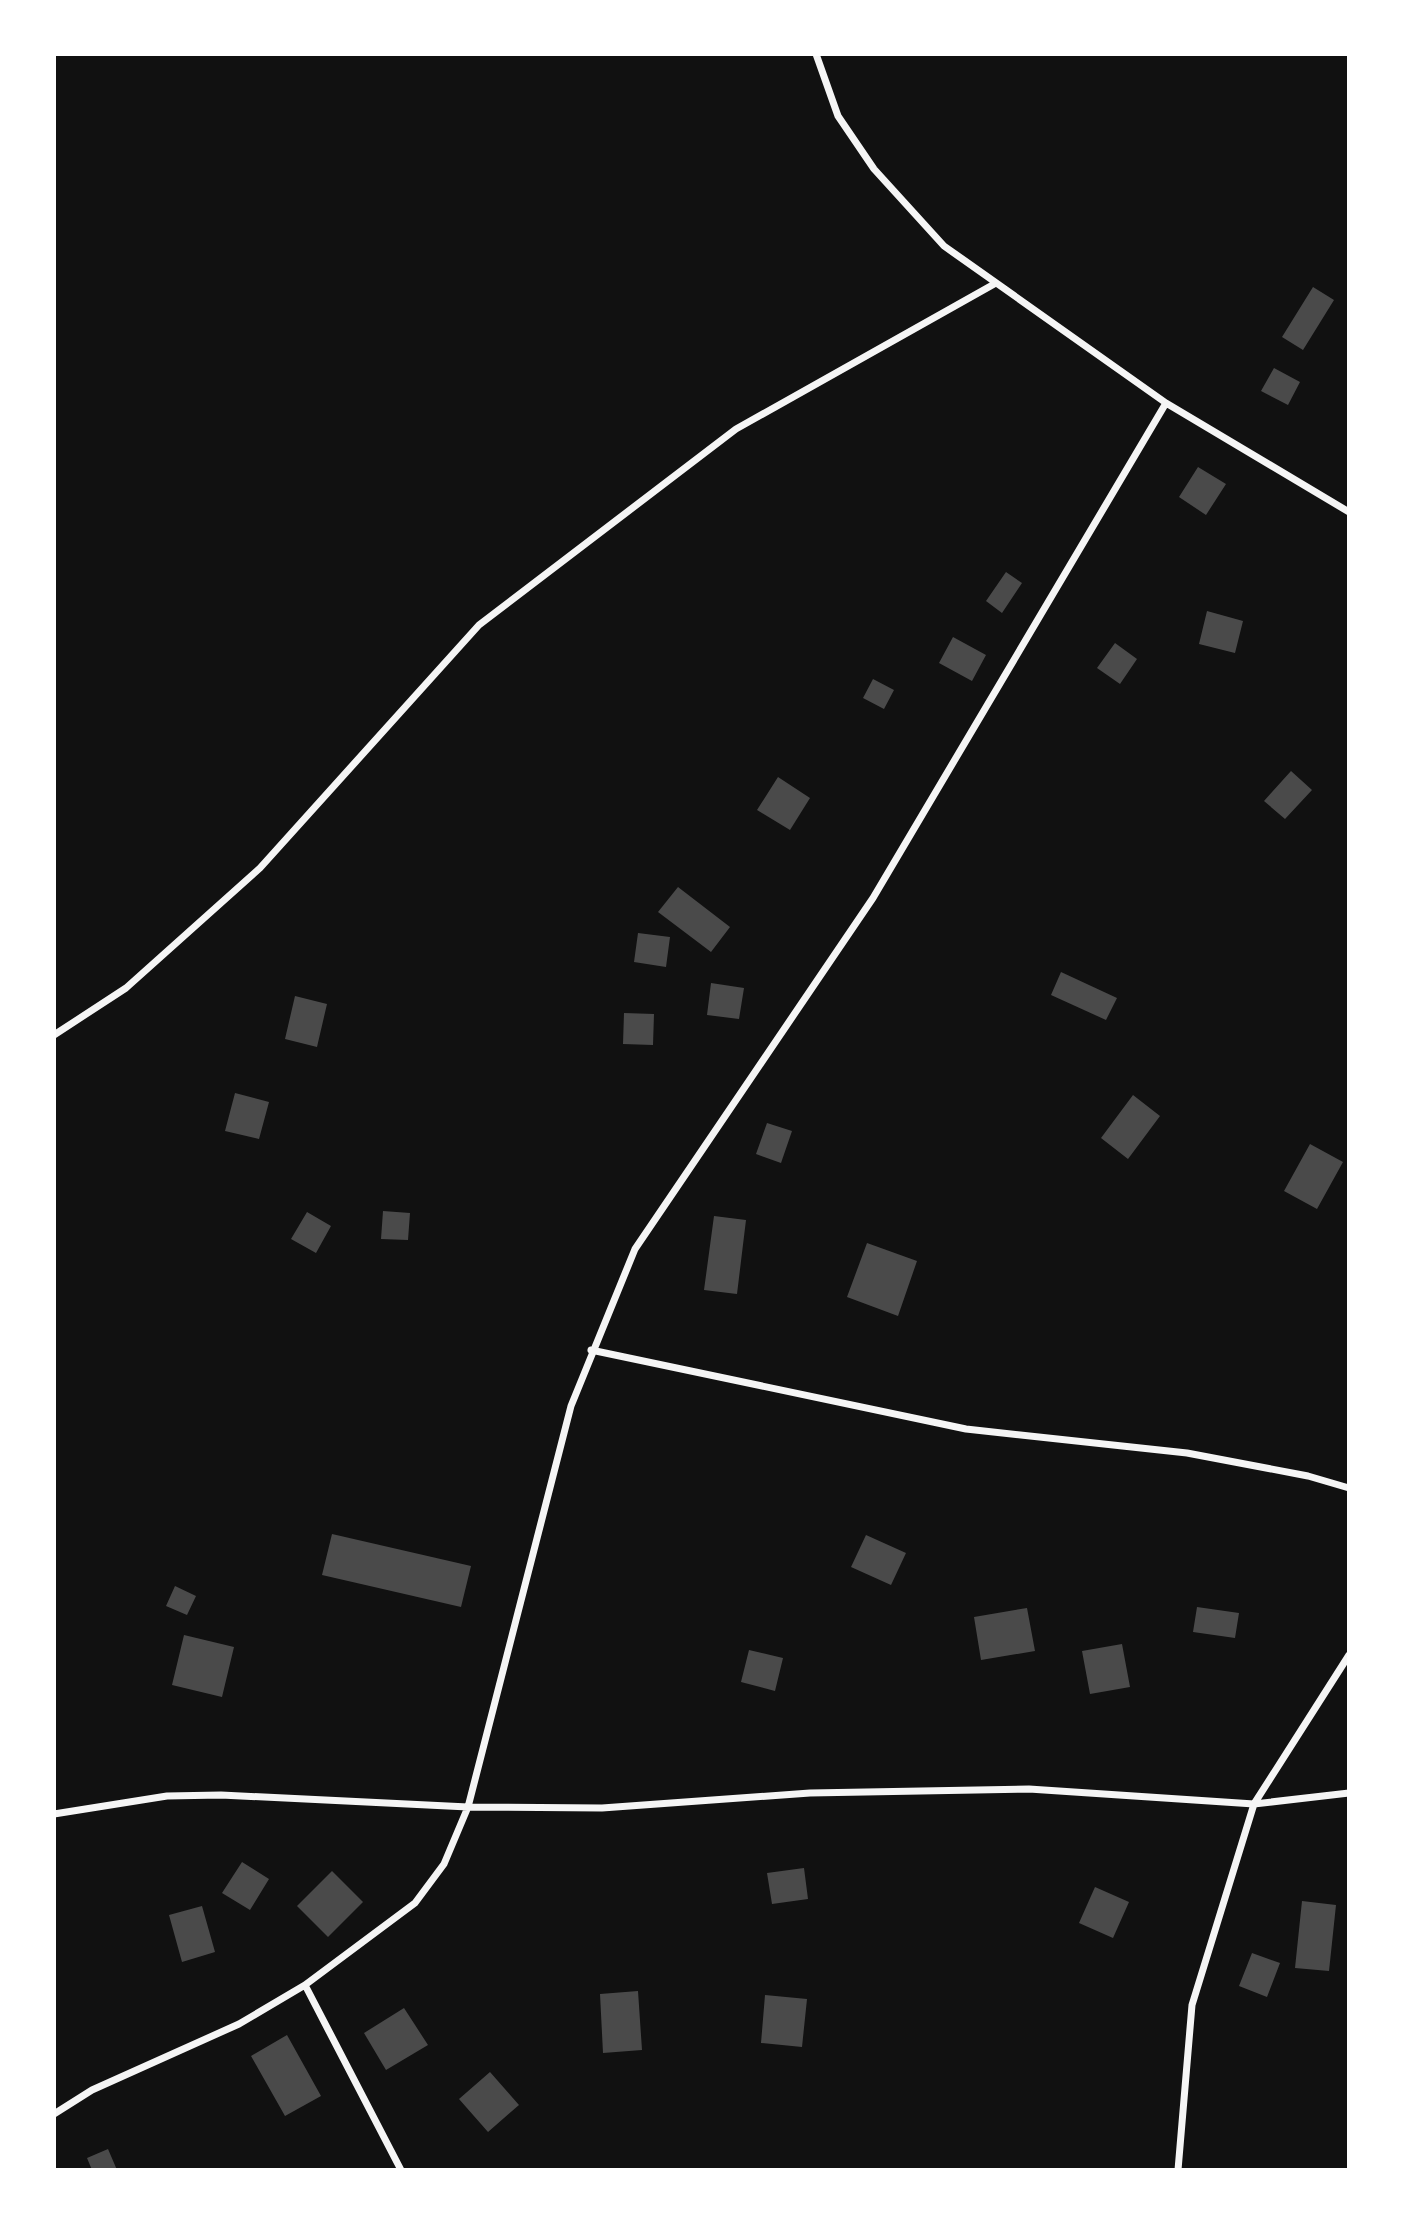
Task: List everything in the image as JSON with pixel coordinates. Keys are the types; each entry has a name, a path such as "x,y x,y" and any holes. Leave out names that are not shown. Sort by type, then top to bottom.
{"street":[{"path":"816,54 838,116 874,169 944,246 1166,403 1349,512"},
{"path":"54,1035 126,988 260,868 479,625 736,429 996,282"},
{"path":"54,2114 92,2090 239,2024 305,1985 415,1903 444,1864 468,1807 571,1406 591,1350 635,1249 873,898 1166,403"},
{"path":"591,1350 966,1429 1188,1453 1308,1476 1349,1488"},
{"path":"1178,2170 1192,2005 1254,1804 1349,1655"},
{"path":"54,1814 167,1796 208,1795 468,1807 602,1808 810,1793 1029,1789 1254,1804 1349,1793"},
{"path":"305,1985 401,2170"}],"building":[{"path":"1313,287 1334,300 1303,350 1282,337"},
{"path":"1274,368 1300,382 1288,405 1261,391"},
{"path":"1198,467 1226,484 1206,515 1179,497"},
{"path":"1006,572 1022,583 1002,613 986,601"},
{"path":"1207,611 1243,621 1235,653 1199,644"},
{"path":"953,637 986,655 972,681 939,663"},
{"path":"1115,643 1137,659 1120,684 1097,668"},
{"path":"873,679 894,690 884,709 863,698"},
{"path":"1291,771 1312,790 1285,819 1264,801"},
{"path":"778,777 810,798 790,830 757,810"},
{"path":"678,887 730,927 711,952 658,912"},
{"path":"638,933 670,937 666,967 634,962"},
{"path":"1061,972 1117,998 1106,1020 1051,995"},
{"path":"711,983 744,988 739,1019 707,1015"},
{"path":"295,996 327,1004 317,1047 285,1039"},
{"path":"624,1013 654,1014 653,1045 623,1044"},
{"path":"235,1093 269,1102 259,1139 225,1131"},
{"path":"1133,1095 1160,1116 1128,1159 1101,1138"},
{"path":"767,1123 792,1131 781,1163 756,1154"},
{"path":"1310,1144 1343,1162 1317,1209 1284,1191"},
{"path":"383,1211 410,1213 408,1240 381,1239"},
{"path":"307,1212 331,1226 316,1253 291,1239"},
{"path":"714,1216 746,1220 737,1294 704,1290"},
{"path":"867,1243 917,1261 898,1316 847,1297"},
{"path":"332,1534 471,1566 461,1607 322,1575"},
{"path":"866,1535 906,1553 891,1585 851,1567"},
{"path":"175,1586 196,1596 187,1615 166,1606"},
{"path":"1197,1607 1239,1613 1235,1638 1193,1632"},
{"path":"1027,1608 1035,1651 981,1660 974,1617"},
{"path":"184,1635 234,1647 222,1697 172,1685"},
{"path":"1122,1644 1130,1687 1090,1694 1082,1651"},
{"path":"749,1650 783,1658 775,1691 741,1682"},
{"path":"242,1862 269,1879 250,1910 222,1893"},
{"path":"804,1868 808,1899 772,1904 767,1873"},
{"path":"332,1871 363,1902 328,1937 297,1906"},
{"path":"1095,1887 1129,1902 1113,1938 1079,1923"},
{"path":"1302,1901 1336,1905 1329,1971 1295,1968"},
{"path":"202,1906 215,1952 182,1962 169,1915"},
{"path":"1252,1953 1280,1963 1267,1997 1239,1986"},
{"path":"638,1991 642,2050 603,2053 600,1994"},
{"path":"765,1995 807,1999 802,2047 761,2043"},
{"path":"404,2008 428,2045 386,2070 364,2033"},
{"path":"287,2035 321,2096 285,2116 251,2056"},
{"path":"490,2072 519,2105 488,2132 459,2099"},
{"path":"108,2149 117,2170 92,2170 87,2158"}]}
